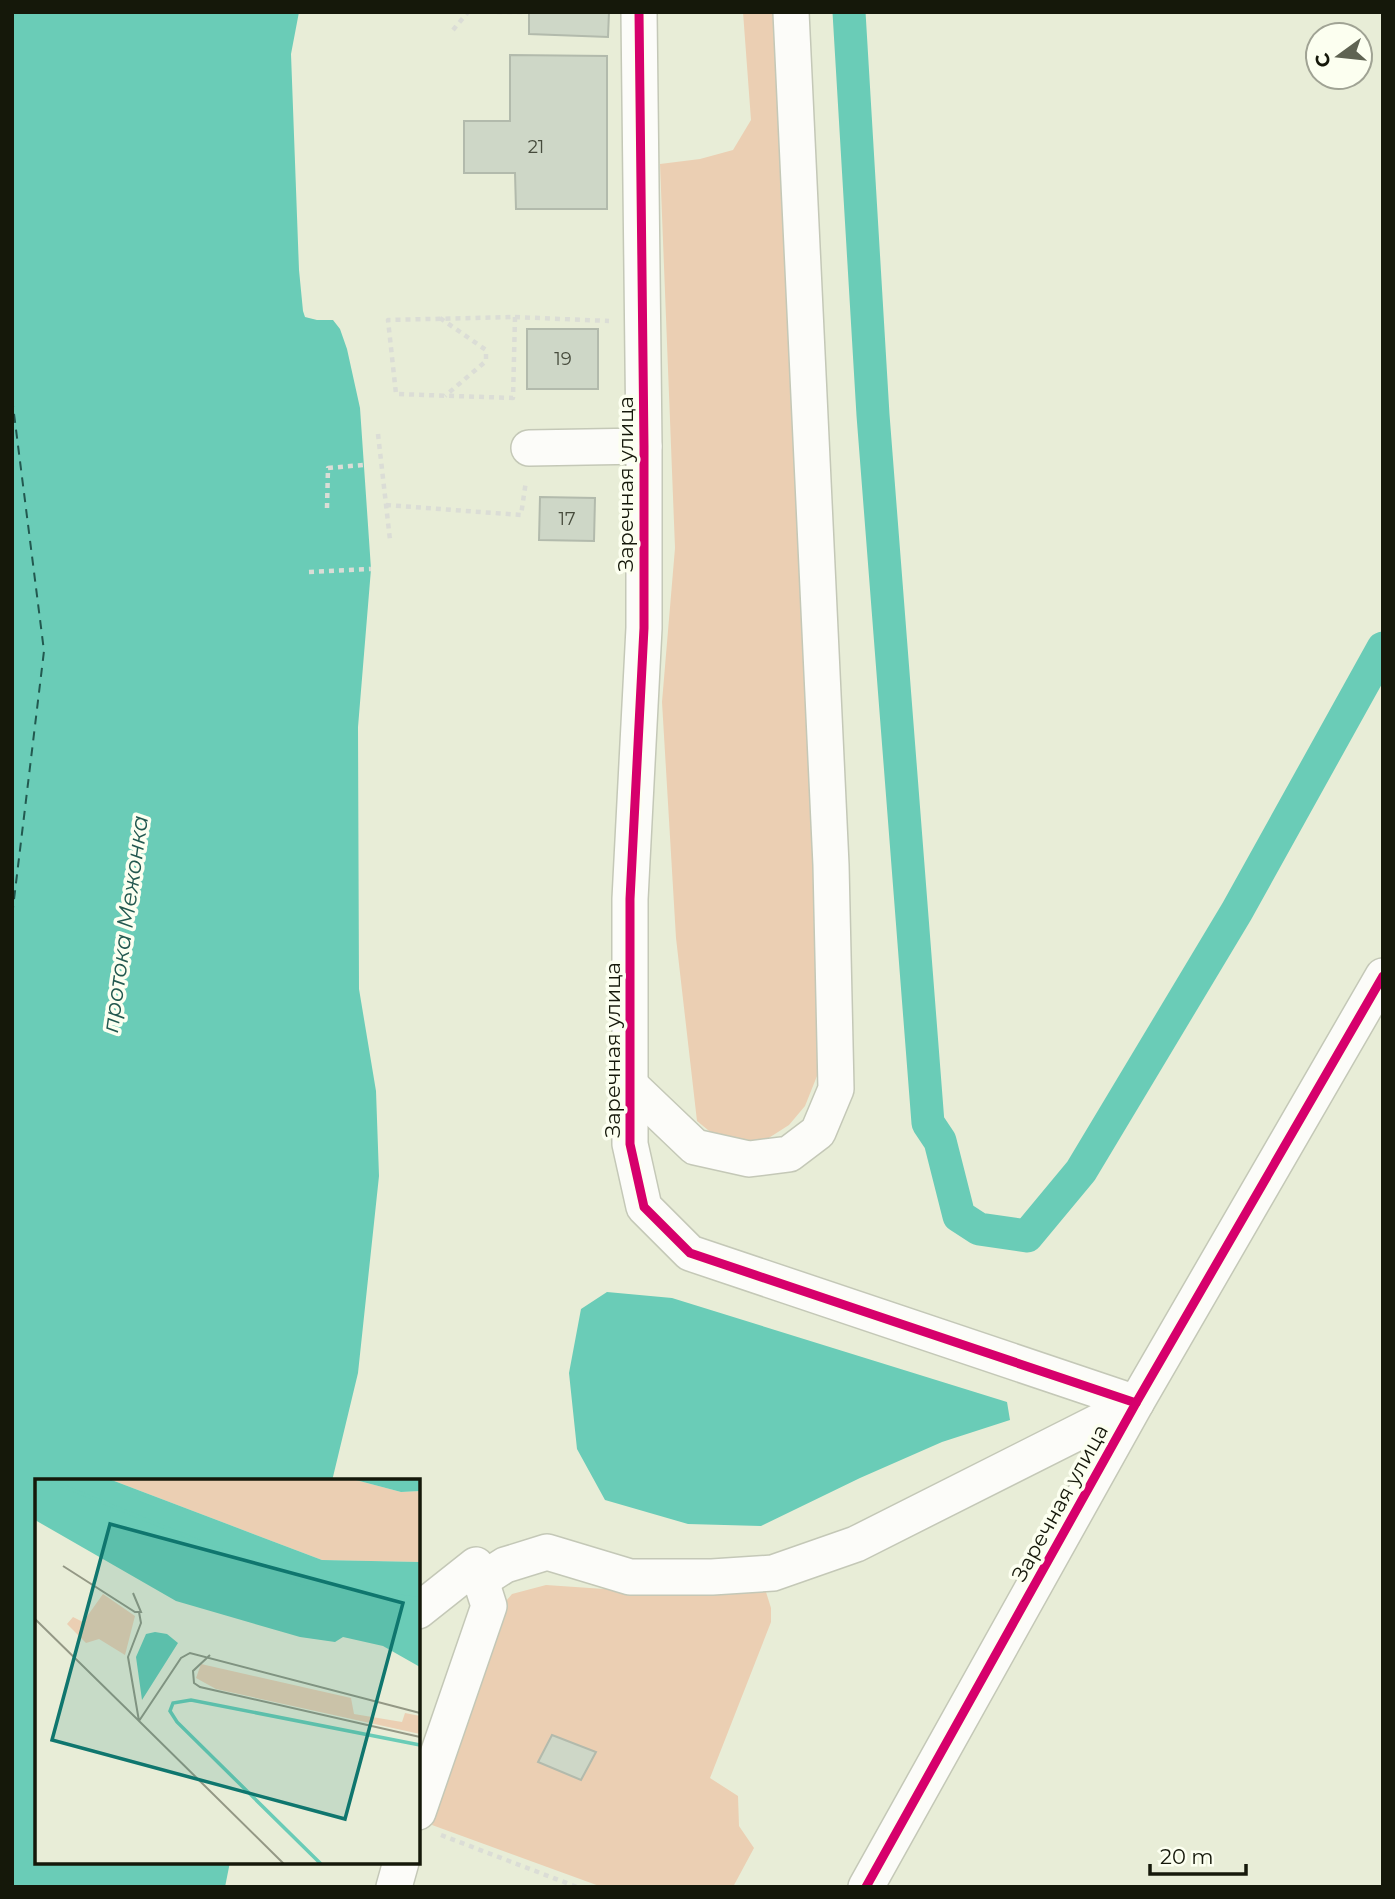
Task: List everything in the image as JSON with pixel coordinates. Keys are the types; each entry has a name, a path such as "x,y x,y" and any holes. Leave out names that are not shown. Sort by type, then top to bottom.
{"street":[{"name":"Заречная улица","path":"639,12 644,628 630,899 629,1144 644,1207 690,1252 1136,1403 866,1887"},
{"path":"629,1084 695,1147 748,1159 789,1154 818,1132 836,1089 831,865 791,12"},
{"path":"529,448 644,446"},
{"path":"480,1581 505,1565 547,1552 630,1577 712,1577 773,1573 856,1544 1136,1403 1383,976"},
{"path":"420,1609 475,1565 489,1606 424,1821"},
{"path":"394,1887 400,1864"}],"path":[{"path":"453,30 468,12"},
{"path":"497,12 526,12"},
{"path":"515,317 513,398 396,394 388,320 515,317 643,323"},
{"path":"439,318 486,350 486,361 445,397"},
{"path":"378,433 390,540"},
{"path":"386,505 521,515 529,448"},
{"path":"327,508 328,468 363,465"},
{"path":"309,572 371,569"},
{"path":"424,1821 577,1887"}],"shaded area":[{"path":"743,12 785,12 822,993 817,1076 805,1106 789,1125 761,1143 719,1139 697,1121 676,938 662,702 675,548 660,164 700,159 733,150 751,120"},
{"path":"546,1585 619,1590 766,1592 771,1608 771,1622 710,1778 738,1796 739,1826 754,1848 733,1887 602,1887 432,1825 479,1669 501,1607 512,1594"}],"water":[{"name":"протока Межонка","path":"12,12 299,12 291,54 303,311 305,317 333,320 340,329 347,349 360,408 371,569 358,727 359,989 376,1091 379,1176 358,1373 332,1479 35,1479 35,1864 230,1864 225,1887 12,1887"},
{"path":"607,1292 672,1298 1007,1402 1010,1420 942,1442 761,1526 688,1524 605,1500 577,1449 569,1373 581,1309"}],"building":[{"path":"529,12 609,12 608,37 529,34"},
{"path":"510,55 607,56 607,209 516,209 515,173 464,173 464,121 510,121"},
{"path":"527,329 598,329 598,389 527,389"},
{"path":"540,497 595,498 594,541 539,540"},
{"path":"552,1735 596,1752 581,1780 538,1762"}],"waterway":[{"path":"849,12 873,415 928,1123 940,1141 959,1216 979,1229 1027,1236 1081,1171 1237,911 1383,648"}],"ferry route":[{"path":"12,398 44,651 12,916"}],"cycle path":[{"path":"639,12 644,628 630,899 630,1144 644,1207 690,1253 1136,1403 866,1887"},
{"path":"1136,1403 1383,976"}]}
